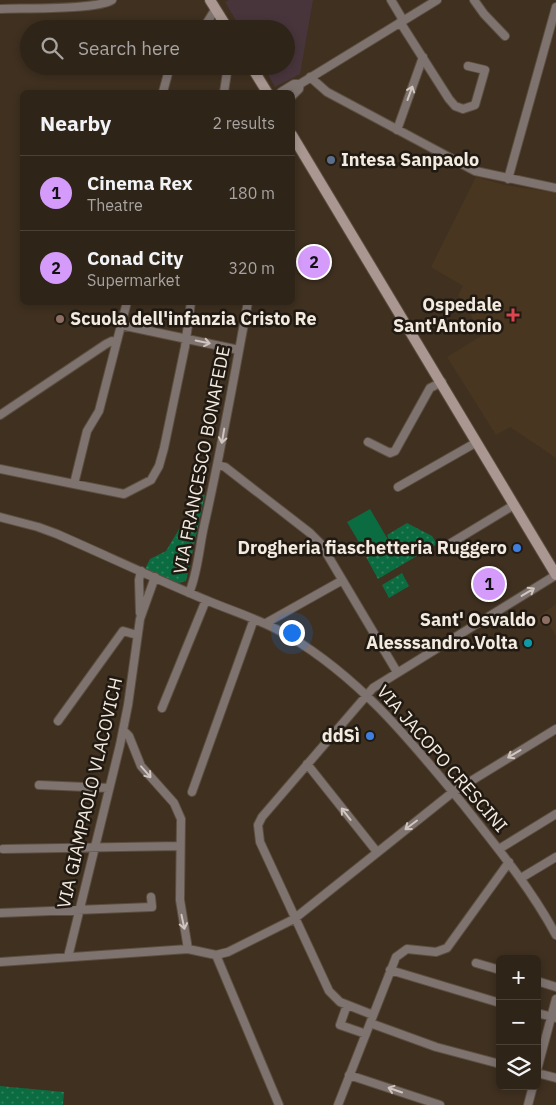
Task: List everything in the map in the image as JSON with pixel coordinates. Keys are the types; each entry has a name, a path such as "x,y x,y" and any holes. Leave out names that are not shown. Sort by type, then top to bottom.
{"main road":[{"path":"210,0 222,20"},
{"path":"257,75 266,90"},
{"path":"295,140 555,570"}],"street":[{"path":"0,9 108,3 112,0"},
{"path":"391,0 449,98 455,106 463,110 475,105 485,70 468,66"},
{"path":"284,90 294,84 300,84 436,0"},
{"path":"474,0 484,14 505,36"},
{"path":"508,179 556,8"},
{"path":"209,20 217,11"},
{"path":"397,130 423,57"},
{"path":"164,90 168,75"},
{"path":"224,90 227,75"},
{"path":"310,78 327,92 474,170 508,179 556,188"},
{"path":"295,93 299,89 300,84"},
{"path":"74,484 87,431 99,411 126,305"},
{"path":"0,469 124,494 151,480 159,466 164,448 186,339 191,305"},
{"name":"VIA FRANCESCO BONAFEDE","path":"189,593 194,580 196,558 218,465 247,305"},
{"path":"121,325 239,350"},
{"path":"0,415 106,344 116,342"},
{"path":"368,442 390,453 395,451 430,388 442,382"},
{"path":"398,487 476,442"},
{"path":"218,465 225,467 310,533 320,544 397,672"},
{"path":"451,543 514,505"},
{"name":"VIA JACOPO CRESCINI","path":"0,517 38,526 189,593 254,618 314,652 367,694 453,792 522,878 556,935"},
{"path":"373,1015 347,1005 333,997 329,991 294,919 260,842 258,825 262,817 367,694 397,672 555,570"},
{"name":"VIA GIAMPAOLO VLACOVICH","path":"140,619 139,580 141,571"},
{"name":"VIA GIAMPAOLO VLACOVICH","path":"68,957 123,730 140,619 155,577"},
{"path":"266,624 341,581"},
{"path":"162,708 206,600"},
{"path":"192,792 254,618"},
{"name":"VIA GIAMPAOLO VLACOVICH","path":"58,721 123,631 137,636"},
{"path":"0,962 188,949 216,956 294,919 453,792 556,729"},
{"path":"123,730 129,736 141,766 174,803 181,819 180,900 188,949"},
{"path":"307,764 376,852"},
{"path":"39,785 109,788"},
{"path":"499,849 556,814"},
{"path":"3,849 180,846"},
{"path":"522,878 556,857"},
{"path":"338,1105 396,957 406,949 436,952 447,948 509,862"},
{"path":"0,912 80,911 152,907 151,897"},
{"path":"216,956 279,1105"},
{"path":"476,963 496,969"},
{"path":"390,970 496,1002"},
{"path":"541,982 556,986"},
{"path":"541,1059 554,1018 556,999"},
{"path":"347,1005 340,1024 366,1034"},
{"path":"541,1014 554,1018"},
{"path":"370,1024 436,1048 496,1063"},
{"path":"541,1073 556,1078"},
{"path":"349,1075 440,1105"},
{"path":"528,1105 532,1090"}],"shaded area":[{"path":"229,0 313,0 300,74 275,87 268,75 295,75 295,20 236,20 225,2"},
{"name":"Ospedale Sant'Antonio","path":"476,177 505,185 556,193 556,458 510,427 496,435 447,357 483,335 458,295 463,286 431,267"},
{"name":"Sant' Osvaldo","path":"556,604 556,636 547,622 540,626 536,618"}],"green space":[{"path":"200,494 205,495 186,581 179,583 145,569 150,559 166,551"},
{"path":"370,509 390,543 367,556 347,522"},
{"path":"407,523 432,536 437,544 378,579 366,557 391,543 387,535"},
{"path":"402,573 409,586 389,598 382,585"},
{"path":"0,1086 64,1092 63,1105 0,1105"}],"place":[{"name":"Intesa Sanpaolo","path":"331,160"},
{"name":"Conad City","path":"314,262"},
{"name":"Ospedale Sant'Antonio","path":"513,315"},
{"name":"Scuola dell'infanzia Cristo Re","path":"60,319"},
{"name":"Drogheria fiaschetteria Ruggero","path":"517,548"},
{"name":"Cinema Rex","path":"489,584"},
{"name":"Sant' Osvaldo","path":"546,620"},
{"name":"Alesssandro.Volta","path":"528,643"},
{"name":"ddSì","path":"370,736"}]}
